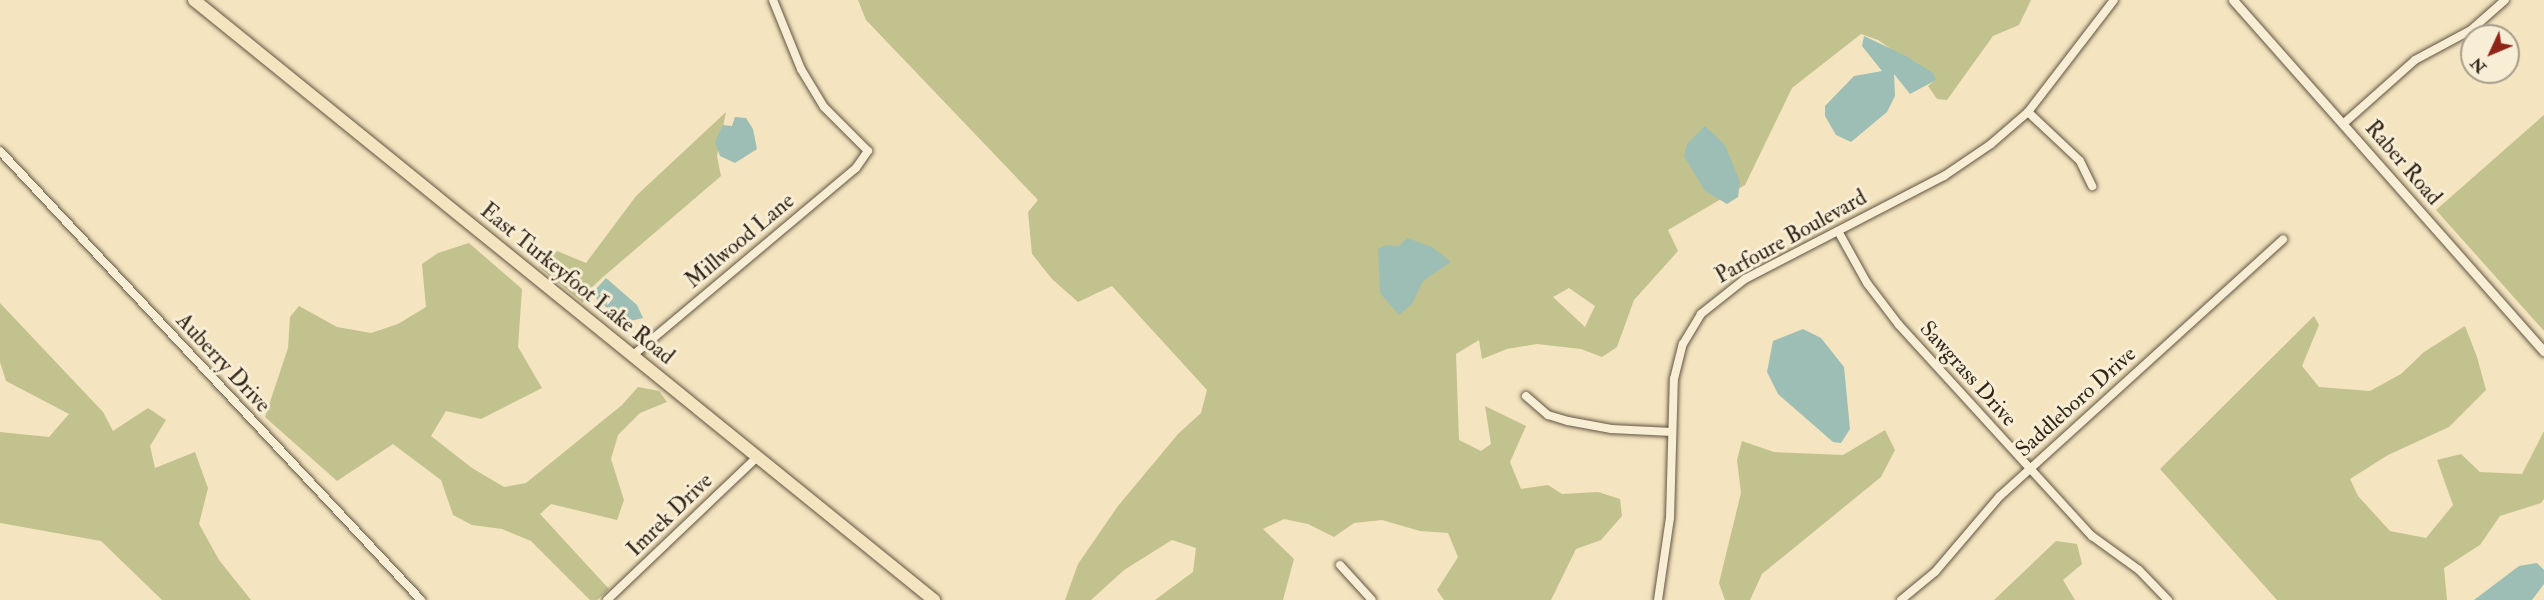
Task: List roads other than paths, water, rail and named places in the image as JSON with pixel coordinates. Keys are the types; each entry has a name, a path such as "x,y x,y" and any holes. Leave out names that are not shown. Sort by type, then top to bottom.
{"main road":[{"name":"East Turkeyfoot Lake Road","path":"194,0 934,600"}],"street":[{"name":"Millwood Lane","path":"632,356 856,168 868,151 824,107 801,69 773,0"},
{"name":"Raber Road","path":"2233,0 2544,351"},
{"path":"2343,124 2415,60 2453,41 2505,0"},
{"name":"Parfoure Boulevard","path":"1658,600 1670,518 1672,432 1677,361 1701,314 1745,279 1968,161 2028,112 2115,1"},
{"path":"2028,112 2080,161 2092,186"},
{"name":"Auberry Drive","path":"0,151 421,600"},
{"name":"Sawgrass Drive","path":"1838,231 1891,316 2092,536 2139,570 2168,600"},
{"name":"Saddleboro Drive","path":"1901,600 1935,572 2000,496 2283,238"},
{"path":"1526,396 1548,415 1568,421 1611,429 1672,432"},
{"name":"Imrek Drive","path":"607,600 757,457"},
{"path":"1340,565 1372,600"}],"water":[{"path":"1864,36 1904,55 1933,73 1936,80 1910,94 1894,74 1895,96 1887,112 1851,142 1836,135 1825,116 1825,106 1854,76 1882,71 1862,46"},
{"path":"735,117 746,118 753,129 757,149 735,163 720,156 715,142 723,125 732,126"},
{"path":"1705,126 1725,145 1740,182 1738,197 1727,204 1705,191 1684,156 1687,144"},
{"path":"1407,238 1432,247 1451,262 1423,281 1412,304 1399,315 1380,293 1378,249 1386,245 1399,246"},
{"path":"606,278 637,305 643,318 626,322 597,300 594,291"},
{"path":"1803,329 1821,338 1844,367 1850,429 1841,443 1833,442 1778,394 1767,372 1773,341"},
{"path":"2537,563 2544,570 2544,584 2532,600 2474,600 2519,566"}]}
